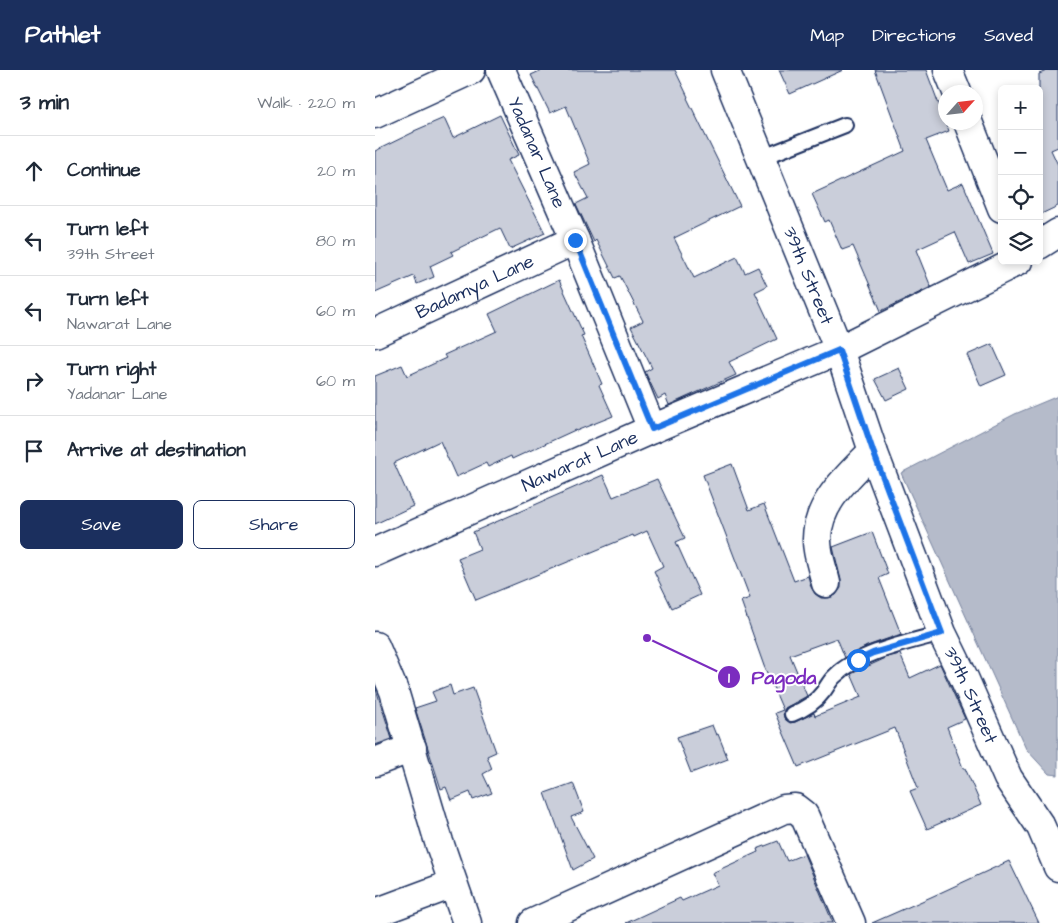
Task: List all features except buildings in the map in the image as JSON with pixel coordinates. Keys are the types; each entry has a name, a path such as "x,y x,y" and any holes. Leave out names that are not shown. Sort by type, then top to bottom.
{"street":[{"path":"375,114 471,70"},
{"name":"Yadanar Lane","path":"501,70 575,240 652,429"},
{"name":"39th Street","path":"725,70 839,350 873,451 942,633 1008,778 1049,824 1058,867"},
{"path":"948,70 954,85"},
{"path":"972,130 998,198"},
{"path":"1043,242 1058,233"},
{"name":"Badamya Lane","path":"375,333 575,240"},
{"name":"Nawarat Lane","path":"375,552 652,429 839,350 1010,265"},
{"path":"826,583 817,542 820,520 828,503 841,484 873,451"},
{"path":"375,646 394,691 453,884 467,923"},
{"path":"375,762 412,748"},
{"path":"533,923 784,809 795,808 804,815 851,923"},
{"path":"375,913 453,884"}],"lane":[{"path":"761,158 845,125"},
{"path":"792,714 809,707 835,676 858,660 880,651 942,633"}],"water":[{"path":"1058,396 1058,775 1049,774 1026,749 901,473 1015,414"}],"place":[{"name":"Pagoda","path":"647,638"}],"route":[{"path":"575,240 652,429 839,350 873,451 942,633 903,643 858,660"}]}
